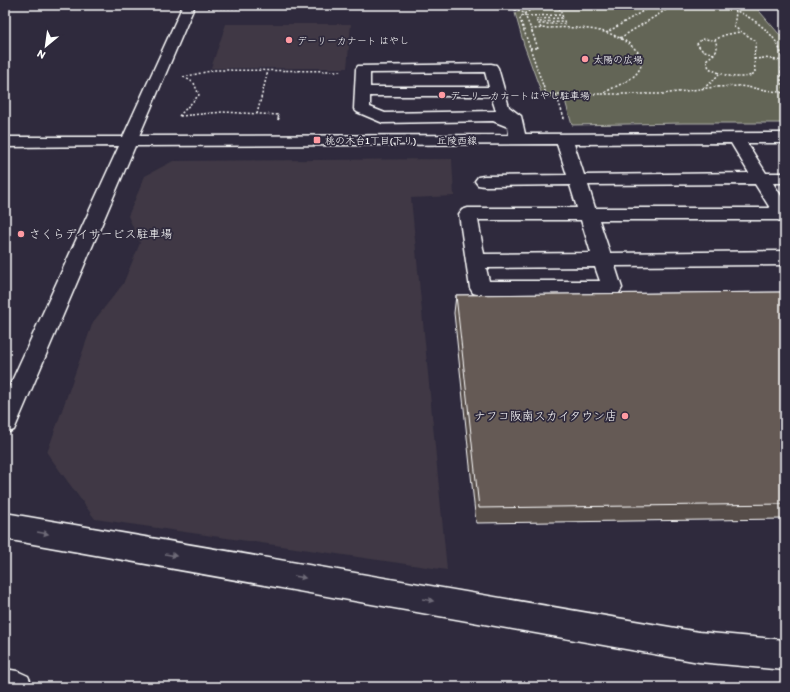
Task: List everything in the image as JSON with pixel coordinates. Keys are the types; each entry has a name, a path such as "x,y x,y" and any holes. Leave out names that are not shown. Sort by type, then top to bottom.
{"main road":[{"path":"5,423 188,6"},
{"path":"491,68 502,109 513,116 517,132 496,116 383,118 362,109 363,69 491,68"},
{"path":"362,92 497,91"},
{"name":"丘陵西線","path":"5,142 170,141 517,132 564,139 785,138"},
{"path":"736,138 784,215"},
{"path":"564,139 588,214 603,259 612,288 480,288 468,214 588,214 784,215"},
{"path":"484,181 785,178"},
{"path":"475,261 785,258"},
{"path":"5,526 698,647 785,655"},
{"path":"5,685 17,687"}],"path":[{"path":"188,6 278,8 279,5"},
{"path":"503,5 524,13 526,16 538,48 530,48"},
{"path":"577,5 570,7 539,7 524,13 520,19 546,94 663,94 715,87 740,86 785,93"},
{"path":"606,33 653,5"},
{"path":"620,38 674,5"},
{"path":"723,5 749,17 769,35 780,52 782,61 780,80 785,89"},
{"path":"559,7 562,15"},
{"path":"715,40 718,47 717,51 706,60 709,68 719,74 738,77 752,75 755,71 754,59 757,46 756,41 734,27 736,12 732,8"},
{"path":"526,16 562,15"},
{"path":"541,28 538,24 565,24 564,21 537,22 536,19 563,18 562,15"},
{"path":"532,29 576,28 606,33 620,38 629,44 640,56 642,62 640,69 636,75 618,84 602,95"},
{"path":"715,54 703,50 697,44 702,40 715,40 724,35 740,32"},
{"path":"754,59 765,58 782,61"},
{"path":"170,141 180,116 199,95 198,88 193,81 183,77 215,70 346,71"},
{"path":"257,114 268,71"},
{"path":"701,89 712,82 719,74"},
{"path":"180,116 223,112 279,115"}],"shaded area":[{"path":"226,24 351,24 347,68 211,68"},
{"path":"452,159 454,196 411,198 447,570 95,519 47,453 93,322 123,284 140,243 128,216 145,176 173,161"}],"green space":[{"path":"531,5 754,5 785,41 785,123 572,125 564,97 543,97 524,45 515,13"}],"building":[{"name":"ナフコ阪南スカイタウン店","path":"785,292 785,504 479,508 456,295"}],"place":[{"name":"デーリーカナート はやし","path":"289,40"},
{"name":"太陽の広場","path":"585,59"},
{"name":"デーリーカナートはやし駐車場","path":"442,95"},
{"name":"桃の木台1丁目(下り)","path":"317,140"},
{"name":"さくらデイサービス駐車場","path":"21,234"},
{"name":"ナフコ阪南スカイタウン店","path":"625,416"}]}
